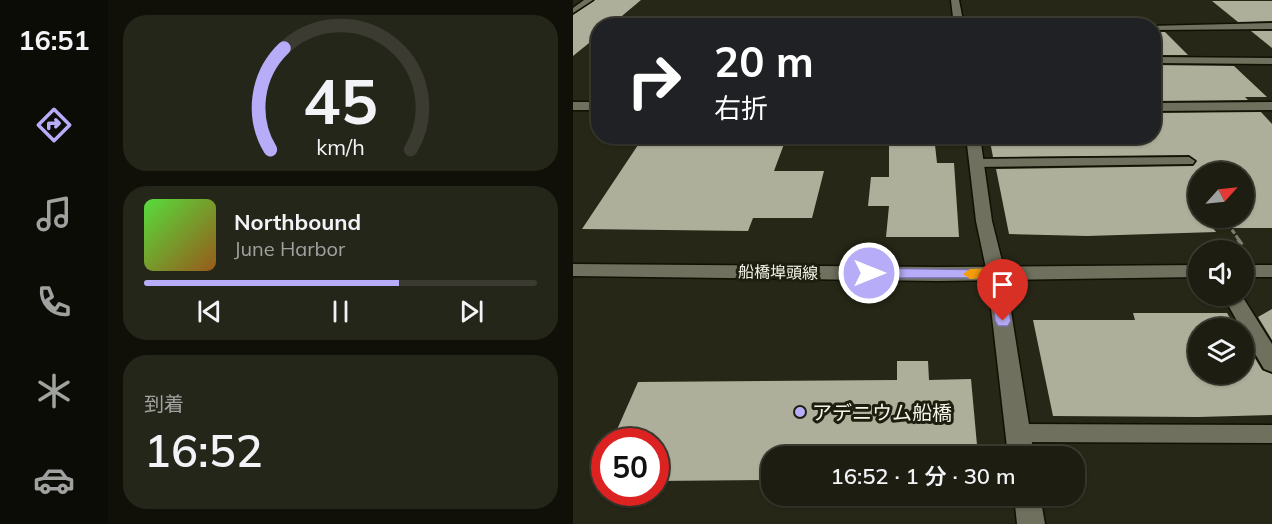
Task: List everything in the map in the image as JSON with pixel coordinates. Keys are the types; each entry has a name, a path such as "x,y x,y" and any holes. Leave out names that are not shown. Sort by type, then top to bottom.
{"street":[{"path":"955,0 958,18"},
{"path":"1161,27 1272,26"},
{"path":"573,106 591,106"},
{"path":"1161,107 1272,106"},
{"path":"974,144 984,221 996,273 1020,446"},
{"name":"船橋埠頭線","path":"573,270 1188,272"},
{"path":"1254,271 1272,271"},
{"path":"1238,306 1272,363"},
{"path":"1029,506 1031,524"}],"lane":[{"path":"573,11 589,0"},
{"path":"1161,60 1272,61"},
{"path":"977,163 1189,161"},
{"path":"1018,433 1272,434"}],"building":[{"path":"595,0 641,0 620,18 591,18 591,41 573,56 573,15"},
{"path":"1212,1 1272,1 1272,21 1238,22"},
{"path":"1251,31 1272,31 1272,48"},
{"path":"1161,32 1165,32 1188,55 1161,55"},
{"path":"1161,65 1234,66 1267,97 1245,97 1248,100 1161,101"},
{"path":"1261,112 1272,124 1272,228 1254,228 1254,162 1196,162 1189,155 993,157 991,144 1161,144 1161,113"},
{"path":"639,144 784,144 774,171 824,171 812,218 753,218 748,231 582,229"},
{"path":"889,144 935,144 937,163 954,163 959,237 886,237 889,206 868,206 871,177 889,177"},
{"path":"1188,166 1188,228 1213,228 1216,232 1087,236 1009,234 996,169"},
{"path":"1272,309 1272,340 1258,317"},
{"path":"1133,313 1227,313 1230,318 1188,318 1188,384 1254,384 1254,357 1262,370 1272,374 1272,415 1053,416 1033,320 1135,320"},
{"name":"アデニウム船橋","path":"897,361 928,361 929,380 971,379 977,446 761,446 761,480 669,481 669,428 618,428 638,382 897,380"}],"slow traffic":[{"path":"970,274 996,273 998,282"}],"place":[{"name":"アデニウム船橋","path":"800,412"}],"route":[{"path":"869,273 996,273 1003,321"}]}
